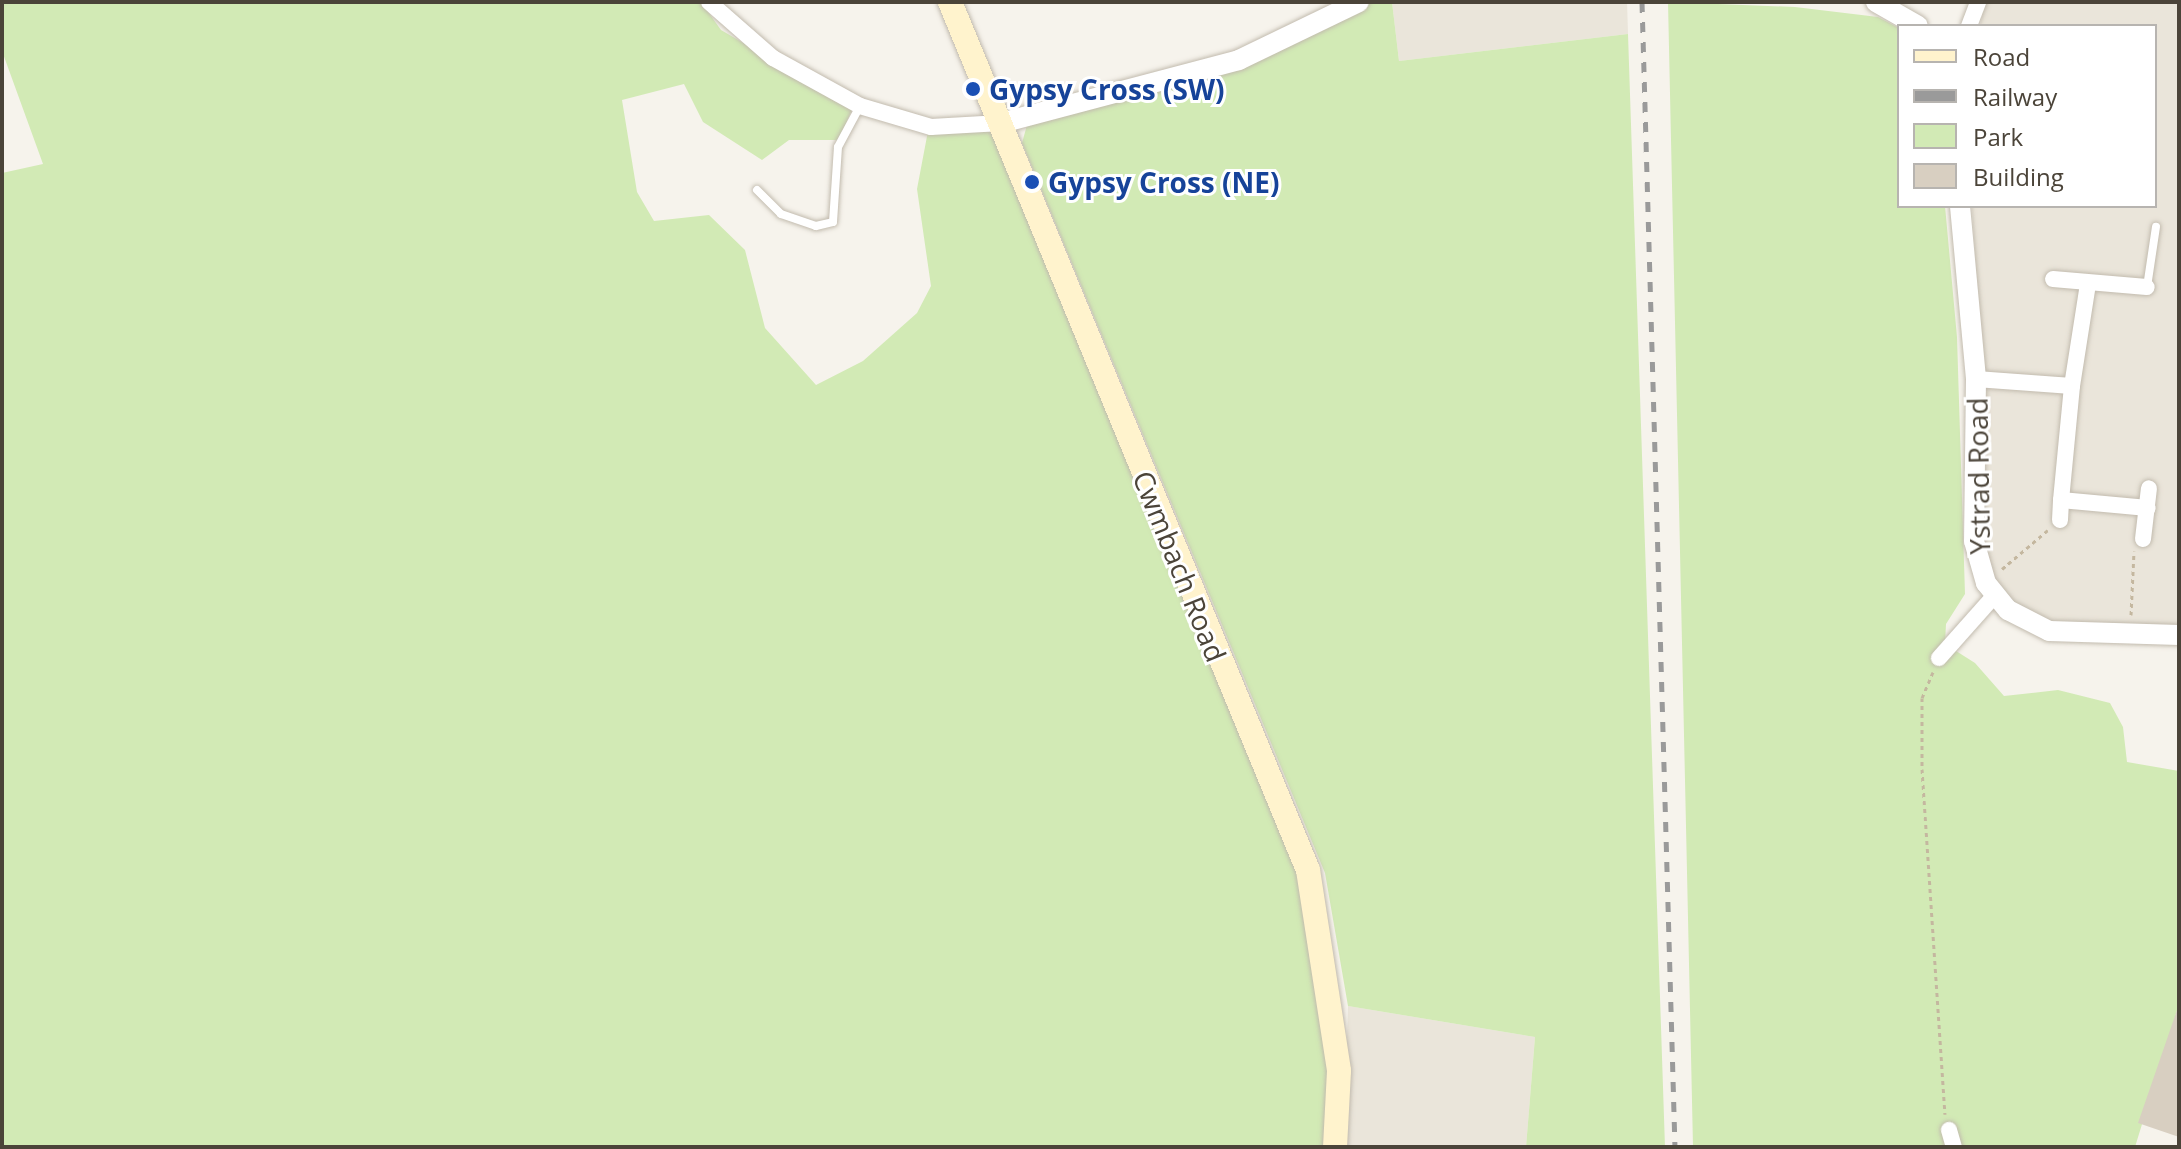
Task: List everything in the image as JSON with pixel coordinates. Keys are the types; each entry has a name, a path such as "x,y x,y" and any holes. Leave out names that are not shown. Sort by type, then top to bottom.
{"main road":[{"name":"Cwmbach Road","path":"950,2 1308,870 1339,1071 1335,1147"}],"street":[{"path":"709,2 773,58 860,106 931,127 1001,123 1239,60 1359,2"},
{"path":"1876,2 1914,24"},
{"path":"1970,24 1978,2"},
{"name":"Ystrad Road","path":"1960,208 1976,379 1974,541 1990,589 2049,631 2130,636 2179,635"},
{"path":"2053,279 2147,287"},
{"path":"2060,520 2072,386 2088,284"},
{"path":"1976,379 2072,386"},
{"path":"2143,539 2149,488"},
{"path":"2061,500 2148,508"},
{"path":"1939,658 1990,589"},
{"path":"1949,1130 1954,1147"}],"lane":[{"path":"757,190 781,214 816,226 833,222 838,147 860,106"},
{"path":"2147,287 2156,227"}],"path":[{"path":"1990,589 2060,520"},
{"path":"2130,636 2134,548 2143,539"},
{"path":"1939,658 1922,698 1922,769 1949,1130"}],"shaded area":[{"path":"1392,2 1627,2 1628,34 1399,61"},
{"path":"1985,2 2179,2 2179,628 2035,620 2000,592 1982,544 1986,431 1972,208 2157,208 2157,24 1980,24"},
{"path":"1348,1006 1535,1037 1526,1147 1344,1147"}],"green space":[{"path":"2,2 701,2 721,30 853,107 839,140 789,140 762,160 703,122 684,84 622,100 637,192 654,221 709,215 745,250 765,328 816,385 863,361 917,313 931,286 917,189 928,131 993,132 1299,874 1331,1070 1327,1147 2,1147 2,173 43,164 2,51"},
{"path":"1364,2 1392,2 1399,61 1628,34 1665,1147 1526,1147 1535,1037 1348,1006 1325,873 1022,143 1027,125 1241,62"},
{"path":"1668,2 1795,7 1878,17 1897,27 1897,208 1945,208 1957,337 1965,594 1946,624 1945,644 1975,663 2004,696 2058,690 2110,703 2123,727 2127,762 2179,771 2179,1004 2135,1147 1693,1147"}],"building":[{"path":"2179,1011 2179,1137 2138,1123"}],"railway":[{"path":"1642,2 1675,1147"}],"place":[{"name":"Gypsy Cross (SW)","path":"973,89"},
{"name":"Gypsy Cross (NE)","path":"1032,182"}]}
